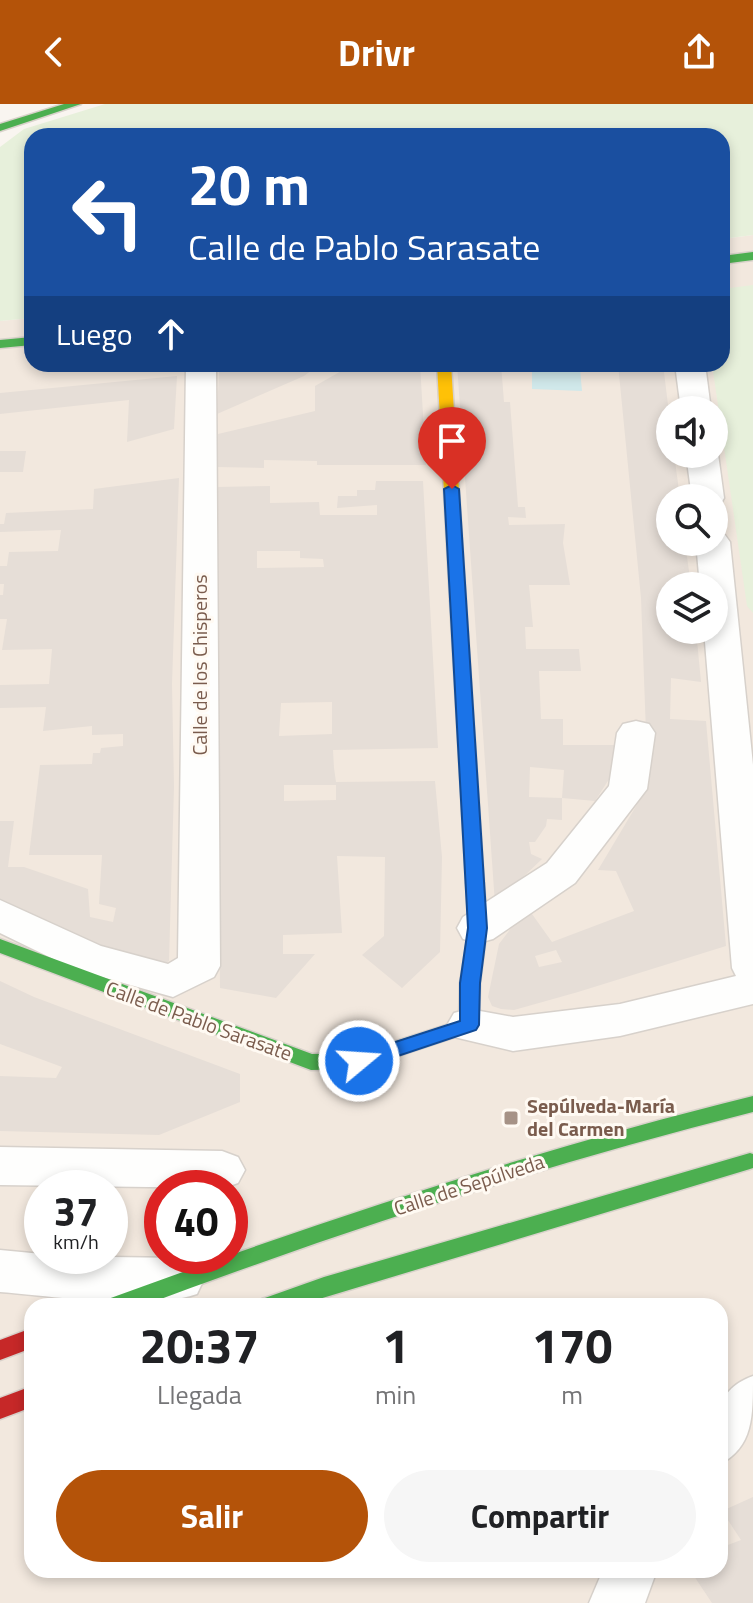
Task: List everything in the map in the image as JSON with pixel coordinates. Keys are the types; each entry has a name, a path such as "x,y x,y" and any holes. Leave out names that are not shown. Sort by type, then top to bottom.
{"street":[{"path":"0,128 75,104"},
{"path":"0,138 30,119"},
{"path":"730,259 753,256"},
{"path":"0,344 24,342"},
{"name":"Calle de los Chisperos","path":"199,966 201,372"},
{"path":"444,372 478,928 470,983 469,1025 513,1034 590,1024 620,1020 753,988"},
{"path":"691,372 694,396"},
{"path":"714,556 753,968"},
{"path":"478,928 561,873 628,789 636,733"},
{"name":"Calle de Pablo Sarasate","path":"0,915 89,958 173,981 199,966"},
{"name":"Calle de Pablo Sarasate","path":"0,946 311,1062 359,1061 469,1025"},
{"name":"Calle de Sepúlveda","path":"137,1298 532,1164 676,1122 753,1104"},
{"path":"292,1298 752,1159"},
{"path":"0,1166 222,1170"},
{"name":"Calle de Sepúlveda","path":"0,1271 108,1279 188,1279"},
{"path":"0,1350 24,1341"},
{"path":"0,1409 24,1399"},
{"path":"728,1430 753,1399"},
{"path":"617,1603 627,1578"}],"shaded area":[{"path":"753,235 753,1603 0,1603 0,321 24,319 24,372 730,372 730,238"}],"green space":[{"path":"105,104 753,104 753,235 730,238 730,128 27,128"},
{"path":"24,129 24,319 0,321 0,147"},
{"path":"753,285 753,613 747,606 727,468 728,396 717,396 713,372 730,372 730,288"}],"water":[{"path":"532,372 580,372 582,391 532,389"}],"building":[{"path":"219,372 309,372 304,376 217,414"},
{"path":"340,372 420,372 426,465 317,465 317,461 264,460 264,468 217,467 218,434 315,411 315,386"},
{"path":"458,372 502,372 504,402 510,402 518,507 525,507 526,518 508,517 509,525 565,524 563,543 570,585 529,585 533,627 525,627 526,649 579,649 581,671 539,671 541,719 563,719 563,745 622,745 613,773 595,801 562,798 562,820 547,819 535,842 529,842 531,854 542,859 495,904","holes":["530,767 564,770 562,798 529,797"]},
{"path":"619,372 664,372 667,396 656,396 656,468 676,468 678,484 656,484 656,556 687,556 689,572 656,572 656,644 697,644 701,682 671,678 670,719 706,721 726,946 514,1010 492,1006 488,997 499,944 527,907 552,942 634,911 616,871 598,870 648,786 641,598","holes":["556,950 562,962 539,967 535,956"]},
{"path":"177,376 174,429 127,442 129,400 0,414 0,393"},
{"path":"0,451 26,451 23,472 0,472"},
{"path":"179,478 172,684 174,787 169,961 160,966 91,942 0,903 0,821 14,821 8,867 24,867 88,889 90,917 113,922 116,908 99,904 102,855 29,855 40,765 92,764 93,753 100,753 101,748 123,746 123,734 92,735 92,726 43,731 46,707 0,708 0,685 49,684 52,649 2,650 7,619 0,619 0,595 3,595 4,584 0,584 0,566 7,566 9,552 58,551 61,530 0,532 0,524 4,524 6,513 93,509 94,489"},
{"path":"376,481 423,481 438,748 333,750 334,768 336,782 435,781 442,857 440,952 402,988 362,955 384,936 385,857 337,856 342,933 283,935 283,954 315,954 276,998 220,988 216,487 270,486 270,503 319,502 320,515 377,515 377,505 337,508 338,496 357,496 357,490 375,490","holes":["257,551 300,551 300,558 323,559 324,567 257,568","332,702 332,734 279,736 281,703","284,785 336,785 336,800 284,801"]},
{"path":"0,981 34,997 240,1074 240,1102 159,1135 0,1131 0,1076 56,1078 62,1067 0,1044"},
{"path":"753,1497 753,1603 712,1603 695,1578 728,1578 728,1545 741,1540 728,1520 728,1508"}],"traffic: fast":[{"path":"0,128 75,104"},
{"path":"730,259 753,256"},
{"path":"0,344 24,342"},
{"path":"0,946 311,1062 359,1061 469,1025 470,983 478,928 475,883"},
{"path":"138,1298 273,1249 511,1170 753,1104"},
{"path":"292,1298 750,1161"}],"traffic: slow":[{"path":"444,372 458,601"}],"traffic: jam":[{"path":"458,601 475,883"},
{"path":"0,1350 24,1341"},
{"path":"0,1409 24,1399"}],"place":[{"name":"Sepúlveda-María del Carmen","path":"511,1118"}],"route":[{"path":"359,1061 469,1025 470,983 478,928 452,489"}]}
